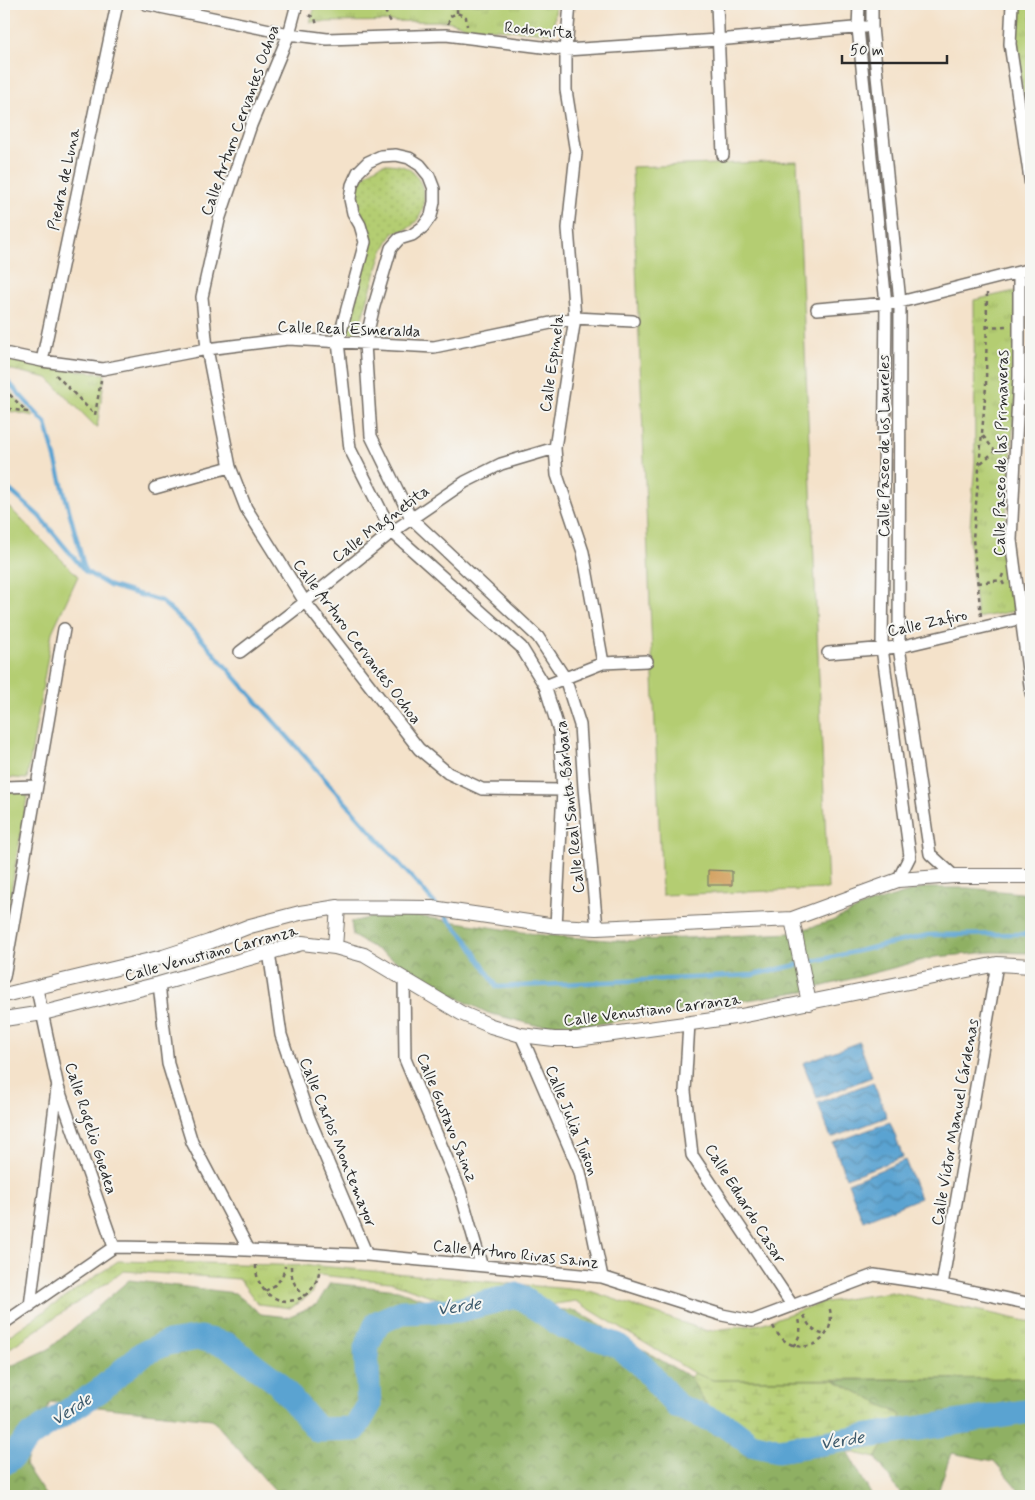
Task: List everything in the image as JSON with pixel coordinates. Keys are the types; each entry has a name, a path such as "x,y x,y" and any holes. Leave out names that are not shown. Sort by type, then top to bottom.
{"street":[{"name":"Piedra de Luna","path":"42,361 117,4"},
{"name":"Rodomita","path":"146,4 289,34 327,39 446,35 566,50 872,27"},
{"name":"Calle Arturo Cervantes Ochoa","path":"297,4 289,34 251,125 219,220 202,298 207,349 230,467 246,508 305,602 419,749 448,773 482,789 563,790"},
{"name":"Calle Espinela","path":"570,4 566,50 566,90 576,154 568,228 575,318 555,448 557,475 583,552 603,663"},
{"path":"716,4 722,155"},
{"name":"Calle Paseo de los Laureles","path":"859,4 858,28 886,304 882,648 910,856 898,880"},
{"name":"Calle Paseo de los Laureles","path":"872,4 872,27 900,302 899,647 930,854 954,876"},
{"path":"1012,4 1010,44 1031,186"},
{"name":"Calle Real Santa Bárbara","path":"556,926 563,790 559,731 545,686 521,647 392,532 350,449 338,342 365,242 360,225 353,213 350,199 352,185 358,172 368,162 381,156 396,155 409,158 420,165 429,176 434,189 434,202 431,216 423,227 412,235 399,239 391,248 374,306 365,344 371,436 411,518 538,636 565,678 580,726 597,928"},
{"path":"817,309 900,302 1031,269"},
{"name":"Calle Paseo de las Primaveras","path":"1018,272 1019,376 1012,540 1026,617 1031,692"},
{"name":"Calle Real Esmeralda","path":"4,353 42,361 103,369 207,349 288,339 434,346 575,318 633,321"},
{"name":"Calle Magnetita","path":"240,652 392,532 465,482 501,464 555,448"},
{"path":"155,488 230,467"},
{"name":"Calle Zafiro","path":"828,654 899,647 1026,617"},
{"path":"4,977 64,629"},
{"path":"545,686 603,663 647,661"},
{"path":"4,787 37,786"},
{"name":"Calle Venustiano Carranza","path":"4,996 163,957 250,926 300,913 338,907 432,908 556,926 597,928 792,919 898,880 954,876 1031,876"},
{"path":"335,947 338,907"},
{"path":"792,919 809,1003"},
{"name":"Calle Venustiano Carranza","path":"4,1020 43,1014 159,984 302,943 335,947 364,955 461,1013 491,1026 521,1035 554,1039 577,1039 741,1016 997,964 1031,966"},
{"name":"Calle Carlos Montemayor","path":"269,952 281,1035 309,1118 367,1255"},
{"name":"Calle Víctor Manuel Cárdenas","path":"942,1285 997,964"},
{"name":"Calle Gustavo Sainz","path":"404,979 405,1060 460,1190 481,1264"},
{"path":"159,984 168,1064 192,1142 249,1250"},
{"name":"Calle Rogelio Guedea","path":"37,989 58,1087 114,1247"},
{"name":"Calle Eduardo Casar","path":"690,1023 685,1091 692,1155 792,1305"},
{"name":"Calle Julia Tuñon","path":"521,1035 580,1172 602,1277"},
{"path":"30,1306 58,1087"},
{"path":"4,1323 114,1247"},
{"name":"Calle Arturo Rivas Sainz","path":"114,1247 367,1255 481,1264 602,1277 722,1315 752,1320 874,1275 942,1285 1031,1304"}],"path":[{"path":"381,4 393,24"},
{"path":"457,4 457,13"},
{"path":"448,24 451,16 457,13"},
{"path":"457,13 466,17 468,23 466,30"},
{"path":"309,15 315,18 316,25"},
{"path":"982,627 974,540 986,386 987,280"},
{"path":"986,327 1009,326"},
{"path":"42,361 95,416 103,369"},
{"path":"4,389 27,412 4,408"},
{"path":"982,435 995,451 1006,452"},
{"path":"980,464 995,451"},
{"path":"978,583 1001,580"},
{"path":"256,1265 257,1277 265,1292 279,1300 289,1301 305,1296 314,1287 320,1267"},
{"path":"265,1292 280,1282 285,1266"},
{"path":"291,1266 296,1287 305,1296"},
{"path":"773,1325 777,1334 784,1342 803,1348 812,1346 826,1335 831,1323 829,1306"},
{"path":"804,1314 812,1328 826,1335"},
{"path":"793,1346 801,1332 798,1316"}],"green space":[{"path":"316,4 556,4 553,33 468,27 447,21 310,22"},
{"path":"1017,4 1031,4 1031,150 1015,39"},
{"path":"797,161 828,889 662,895 632,167"},
{"path":"383,164 402,166 414,173 423,191 423,206 421,213 412,226 394,233 384,249 357,334 345,332 371,244 364,221 359,214 355,196 364,177"},
{"path":"1015,291 1017,381 1005,530 1015,611 977,618 969,539 975,462 974,300"},
{"path":"4,360 105,374 97,428 48,378 4,368"},
{"path":"4,386 34,416 4,410"},
{"path":"4,502 78,576 52,632 27,779 4,777"},
{"path":"4,792 28,792 4,932"},
{"path":"923,888 968,888 1031,894 1031,953 992,952 935,957 804,991 586,1026 535,1025 488,1013 439,989 390,957 353,936 351,922 373,917 417,916 542,935 621,941 791,933 832,921 866,905"},
{"path":"118,1261 319,1266 590,1291 707,1331 761,1324 820,1303 891,1292 1031,1322 1031,1378 713,1380 694,1373 576,1301 548,1305 520,1290 455,1304 390,1282 318,1275 311,1294 291,1308 258,1304 239,1279 124,1271 4,1352 4,1339"},
{"path":"129,1280 235,1293 261,1314 288,1317 317,1304 330,1283 398,1290 470,1316 517,1306 576,1311 690,1377 729,1443 783,1461 847,1451 872,1496 285,1496 274,1490 212,1419 50,1402 25,1465 46,1496 4,1496 4,1369 49,1349"},
{"path":"694,1373 713,1380 834,1380 901,1415 876,1458 847,1451 783,1461 729,1443 690,1377"},
{"path":"1031,1378 1031,1496 1024,1496 994,1461 951,1453 938,1492 929,1496 902,1496 876,1458 901,1415 834,1380"}],"water":[{"path":"859,1042 872,1077 817,1098 803,1063"},
{"path":"873,1082 887,1117 831,1138 818,1103"},
{"path":"890,1122 903,1157 846,1178 833,1143"},
{"path":"905,1160 920,1198 863,1221 848,1183"}],"building":[{"path":"708,870 732,871 732,885 708,885"}],"waterway":[{"path":"4,377 46,424 85,570"},
{"path":"4,485 39,516 85,571 110,586 161,601 196,633 436,905"},
{"path":"444,914 467,940 497,987 753,975 928,935 1031,934"},
{"name":"Verde","path":"4,1463 11,1458 30,1436 99,1391 142,1354 167,1343 200,1338 228,1345 278,1383 318,1430 355,1429 369,1405 366,1348 377,1323 402,1312 458,1310 518,1295 564,1327 617,1345 640,1363 677,1406 729,1427 751,1444 778,1450 1031,1411"}]}
